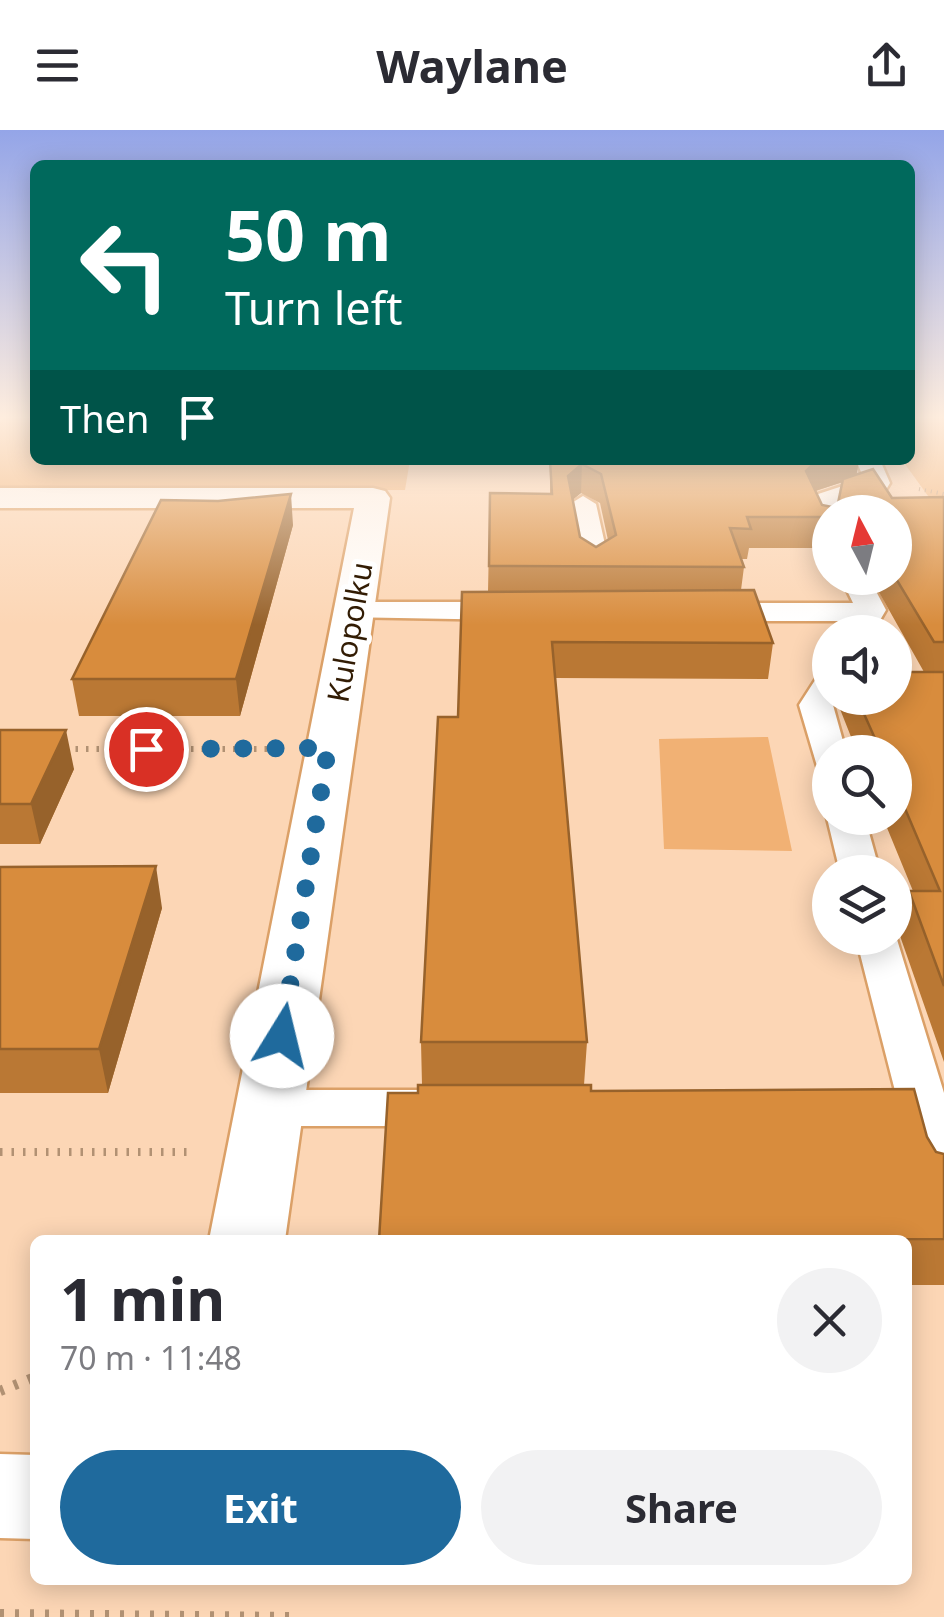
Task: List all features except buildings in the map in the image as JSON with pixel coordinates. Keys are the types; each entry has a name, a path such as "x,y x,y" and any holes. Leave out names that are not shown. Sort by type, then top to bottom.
{"street":[{"name":"Kulopolku","path":"0,498 373,498 249,1235"},
{"path":"0,1496 30,1496"}],"lane":[{"path":"840,495 867,486"},
{"path":"584,504 596,567"},
{"path":"353,610 552,611"},
{"path":"671,612 812,619"},
{"path":"880,955 902,1108 944,1181"},
{"path":"267,1130 488,1108"}],"path":[{"path":"58,749 328,748"},
{"path":"0,1152 267,1130"},
{"path":"0,1391 30,1379"},
{"path":"0,1614 293,1617"}],"shaded area":[{"path":"0,486 406,486 405,490"},
{"path":"921,486 944,486 944,518"},
{"path":"768,737 792,851 664,849 659,739"}],"route":[{"path":"146,749 328,748 282,1036"}]}
